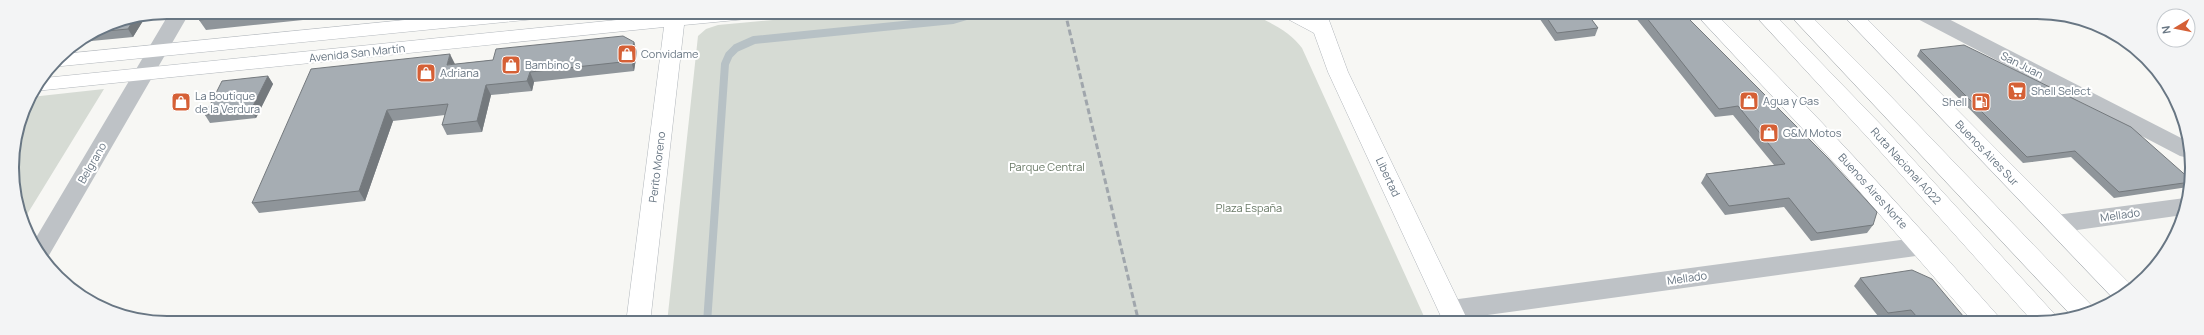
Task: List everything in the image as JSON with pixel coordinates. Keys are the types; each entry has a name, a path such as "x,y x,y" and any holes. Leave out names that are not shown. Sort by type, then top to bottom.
{"main road":[{"name":"Avenida San Martín","path":"65,60 475,19"},
{"name":"Avenida San Martín","path":"44,84 648,19"},
{"name":"Perito Moreno","path":"639,316 676,19"},
{"name":"Buenos Aires Norte","path":"1710,19 1790,100 1923,246 1983,316"},
{"name":"Ruta Nacional A022","path":"1768,19 1878,135 2043,316"},
{"path":"1803,19 1871,88 2080,309"},
{"name":"Buenos Aires Sur","path":"1856,19 2120,291"},
{"name":"Libertad","path":"1320,21 1338,72 1454,316"}],"street":[{"name":"Belgrano","path":"42,247 176,19"},
{"name":"San Juan","path":"1933,19 2184,149"},
{"name":"Mellado","path":"2056,224 2180,207"},
{"name":"Mellado","path":"1454,316 1923,246"}],"green space":[{"name":"Parque Central","path":"784,19 1263,19 1285,31 1302,48 1424,316 668,316 698,36 706,29 718,25"},
{"path":"104,89 27,215 20,187 19,158 24,129 37,96"}],"building":[{"path":"1548,19 1591,19 1598,28 1557,33"},
{"path":"1648,19 1689,19 1828,158 1877,212 1873,225 1817,233 1789,198 1729,206 1706,174 1785,164 1738,106 1719,109"},
{"path":"131,24 128,29 109,31"},
{"path":"623,36 634,42 631,61 530,72 527,81 486,85 477,121 442,125 448,104 387,110 359,191 252,203 311,69 450,54 447,65 493,60 496,49"},
{"path":"1964,45 2131,127 2185,175 2184,183 2119,192 2075,151 2027,157 1920,50"},
{"path":"268,76 251,110 205,115 222,81"},
{"path":"1912,270 1932,279 1963,316 1916,316 1911,310 1888,313 1860,278"}],"waterway":[{"path":"707,316 725,64 729,55 736,48 754,40 956,19"}],"railway":[{"path":"1067,19 1137,316"}],"place":[{"name":"Convidame","path":"627,54"},
{"name":"Bambino´s","path":"511,65"},
{"name":"Adriana","path":"426,73"},
{"name":"Shell Select","path":"2017,91"},
{"name":"Agua y Gas","path":"1749,101"},
{"name":"La Boutique de la Verdura","path":"181,102"},
{"name":"Shell","path":"1981,102"},
{"name":"G&M Motos","path":"1769,133"}],"park label":[{"name":"Plaza España","path":"1249,208"}]}
